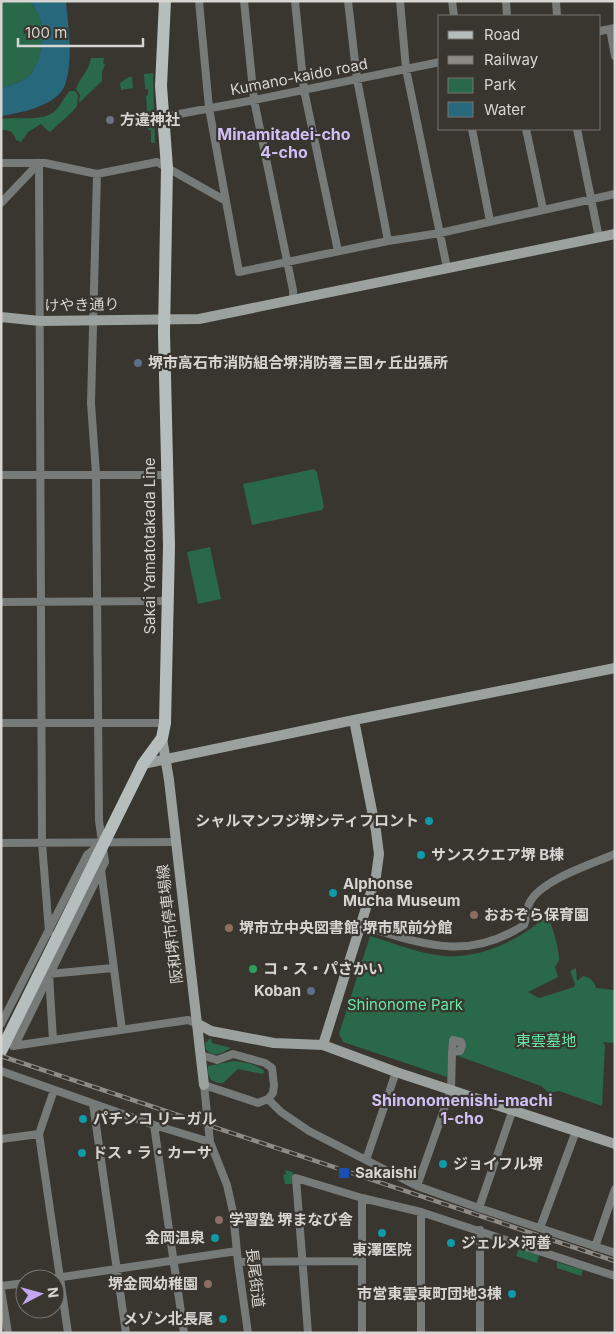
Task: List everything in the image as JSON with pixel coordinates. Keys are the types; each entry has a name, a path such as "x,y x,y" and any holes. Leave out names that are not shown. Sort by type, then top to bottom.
{"main road":[{"name":"Sakai Yamatotakada Line","path":"1,1051 143,764 162,738 165,723 168,601 164,318 167,168 161,86 165,1"}],"street":[{"path":"199,1 210,108 239,272 388,241 440,233 615,194"},
{"path":"244,1 254,100 293,290 293,299"},
{"path":"295,1 304,90 338,251"},
{"path":"348,1 357,79 388,241"},
{"path":"400,1 406,69 447,268"},
{"path":"452,1 454,15"},
{"path":"506,1 507,15"},
{"path":"556,1 557,15"},
{"path":"612,28 615,56"},
{"name":"Kumano-kaido road","path":"163,117 438,62"},
{"path":"472,130 490,221"},
{"path":"526,130 543,209"},
{"path":"577,130 599,238"},
{"path":"1,163 39,163 97,174 157,162 226,201"},
{"path":"1,204 39,163"},
{"path":"39,163 42,843 49,932"},
{"path":"15,1045 105,862 99,821 96,474 91,403 97,174"},
{"name":"けやき通り","path":"1,316 40,321 199,319 615,234"},
{"path":"1,475 167,475"},
{"path":"1,602 168,601"},
{"path":"143,764 615,668"},
{"path":"323,1045 376,876 379,854 354,720"},
{"path":"1,723 165,723"},
{"name":"阪和堺市停車場線","path":"162,738 204,1085"},
{"path":"1,843 176,842"},
{"path":"1,1024 87,855 103,843"},
{"path":"360,925 427,945 445,948 470,947 490,942 510,934 524,925 529,903 536,892 549,883 615,854"},
{"path":"101,870 122,1030"},
{"path":"49,974 113,968"},
{"path":"49,974 53,1040"},
{"path":"1,1045 8,1048 15,1045 188,1020 211,1031 274,1043 323,1045 396,1072 615,1144"},
{"path":"417,1186 451,1090 452,1052"},
{"path":"201,1055 217,1060 233,1054 265,1063 272,1068 274,1085 273,1093 268,1099 258,1103 204,1085"},
{"path":"1,1071 154,1125 210,1142"},
{"path":"366,1160 396,1072"},
{"name":"長尾街道","path":"204,1085 210,1142 227,1185 234,1212 238,1262 248,1333"},
{"path":"54,1090 39,1134 58,1269"},
{"path":"268,1099 280,1112 309,1131 417,1186 615,1253"},
{"path":"93,1104 126,1333"},
{"path":"479,1208 513,1109"},
{"path":"154,1125 184,1333"},
{"path":"540,1228 576,1131"},
{"path":"1,1139 39,1134"},
{"path":"308,1333 296,1178 480,1230 615,1276"},
{"path":"595,1247 611,1215 615,1189"},
{"path":"362,1198 362,1333"},
{"path":"421,1212 421,1333"},
{"path":"480,1230 480,1333"},
{"path":"65,1277 237,1251"},
{"path":"238,1262 362,1261"},
{"path":"1,1286 15,1284"},
{"path":"1,1290 8,1333"},
{"path":"65,1315 68,1333"}],"green space":[{"path":"1,1 29,1 39,17 42,37 39,58 30,75 1,88"},
{"path":"91,58 104,58 103,63 105,64 102,72 102,81 80,102 80,95 76,89"},
{"path":"153,73 155,143 151,143 151,130 148,130 146,96 148,95 148,89 145,89 144,74"},
{"path":"132,77 133,88 121,90 120,83"},
{"path":"70,91 75,91 78,95 77,106 50,132 41,124 28,132 21,142 16,140 11,132 1,130 1,119 37,118 51,114 58,108"},
{"path":"314,469 317,472 324,507 322,510 252,525 243,484"},
{"path":"210,547 221,599 198,604 187,552"},
{"name":"Shinonome Park","path":"545,912 552,926 558,947 559,960 555,967 558,977 528,992 539,998 574,987 575,984 570,971 576,968 577,981 583,976 592,980 596,988 615,990 615,1041 612,1043 603,1042 605,1045 602,1106 559,1091 549,1093 541,1086 458,1056 465,1050 466,1045 461,1038 449,1037 447,1077 343,1042 339,1034 370,936 435,955 469,955 494,948 516,938 537,924 535,921"},
{"path":"211,1038 212,1043 231,1048 225,1052 212,1054 206,1050 205,1043"},
{"path":"234,1061 255,1065 265,1072 262,1074 238,1069 223,1083 211,1080 208,1074 208,1066"},
{"path":"285,1170 293,1172 294,1184 285,1184 283,1175 286,1174"},
{"path":"519,1248 539,1255 537,1263 516,1256"},
{"path":"557,1262 583,1270 581,1276 557,1268"}],"water":[{"path":"29,1 66,1 70,43 68,75 61,92 46,103 18,113 1,116 1,88 17,83 30,75 39,58 42,27 35,8"}],"railway":[{"path":"1,1056 615,1261"}],"place":[{"name":"方違神社","path":"110,120"},
{"name":"堺市高石市消防組合堺消防署三国ヶ丘出張所","path":"138,363"},
{"name":"シャルマンフジ堺シティフロント","path":"429,821"},
{"name":"サンスクエア堺 B棟","path":"421,855"},
{"name":"Alphonse Mucha Museum","path":"333,893"},
{"name":"おおぞら保育園","path":"474,915"},
{"name":"堺市立中央図書館 堺市駅前分館","path":"229,928"},
{"name":"コ・ス・パさかい","path":"253,969"},
{"name":"Koban","path":"311,991"},
{"name":"パチンコ リーガル","path":"83,1119"},
{"name":"ドス・ラ・カーサ","path":"82,1153"},
{"name":"ジョイフル堺","path":"443,1164"},
{"name":"Sakaishi","path":"344,1173"},
{"name":"学習塾 堺まなび舎","path":"219,1220"},
{"name":"東澤医院","path":"382,1233"},
{"name":"金岡温泉","path":"215,1238"},
{"name":"ジェルメ河善","path":"451,1243"},
{"name":"堺金岡幼稚園","path":"208,1284"},
{"name":"市営東雲東町団地3棟","path":"512,1294"},
{"name":"メゾン北長尾","path":"223,1319"}],"district":[{"name":"Minamitadei-cho 4-cho","path":"284,143"},
{"name":"Shinonomenishi-machi 1-cho","path":"462,1109"}],"park label":[{"name":"東雲墓地","path":"546,1041"}]}
